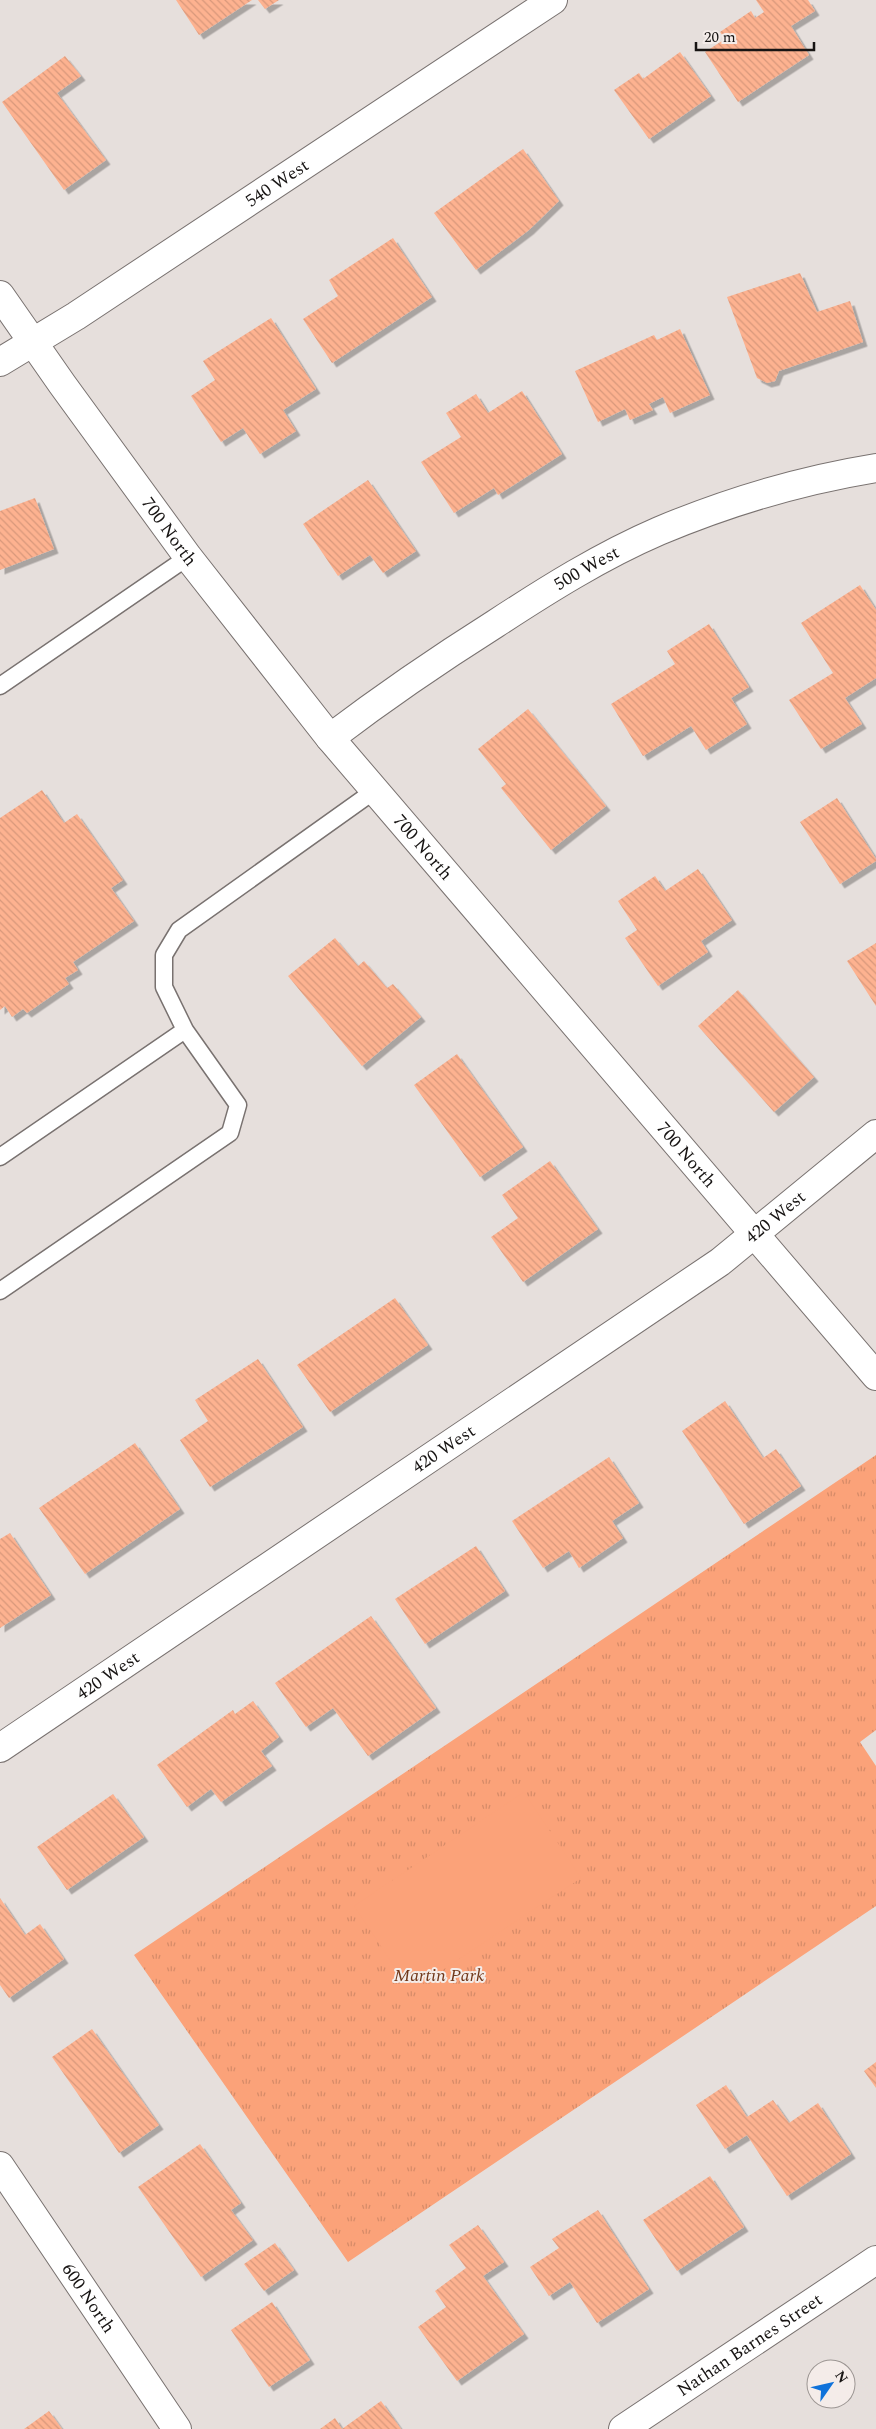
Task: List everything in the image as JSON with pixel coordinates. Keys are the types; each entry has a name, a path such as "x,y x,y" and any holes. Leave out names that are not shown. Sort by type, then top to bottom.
{"street":[{"name":"540 West","path":"0,362 553,0"},
{"name":"700 North","path":"0,295 188,557 330,738 876,1376"},
{"name":"500 West","path":"330,738 420,672 544,592 658,531 762,494 848,472 876,468"},
{"name":"420 West","path":"0,1748 720,1262 876,1134"},
{"name":"600 North","path":"0,2166 177,2429"},
{"name":"Nathan Barnes Street","path":"623,2429 876,2260"}],"lane":[{"path":"0,686 188,557"},
{"path":"0,1291 230,1133 238,1105 185,1030 164,987 164,955 179,930 374,791"},
{"path":"0,1157 185,1030"}],"green space":[{"name":"Martin Park","path":"876,1455 876,1730 860,1742 876,1766 876,1906 348,2262 134,1955"},
{"path":"524,1792 581,1878 411,1991 354,1906"}],"building":[{"path":"176,0 252,0 199,35"},
{"path":"258,0 279,0 265,9"},
{"path":"756,0 808,0 815,11 791,26 809,55 738,102 705,52 725,39 720,32 751,11 755,18 764,12"},
{"path":"680,52 711,96 649,139 614,90 639,73 643,79"},
{"path":"65,56 81,76 57,93 106,160 64,190 2,102"},
{"path":"523,149 559,201 529,230 476,270 434,213"},
{"path":"393,238 432,297 332,363 303,319 338,296 329,280"},
{"path":"800,273 817,312 850,301 863,342 779,371 775,381 767,383 757,378 727,297"},
{"path":"271,318 316,389 283,410 296,431 260,454 243,428 221,442 191,396 215,380 203,361"},
{"path":"680,329 710,395 670,413 663,397 649,404 653,410 630,420 625,409 598,422 575,371 654,335 657,340"},
{"path":"522,391 562,454 498,495 494,488 454,513 421,462 461,437 446,413 476,394 488,413"},
{"path":"368,480 416,551 383,573 370,555 338,576 303,524"},
{"path":"35,498 54,549 0,570 0,511"},
{"path":"860,585 876,610 876,678 845,698 862,724 821,749 789,700 833,673 801,623"},
{"path":"709,624 749,687 731,698 747,724 706,750 691,726 643,756 611,704 675,664 667,651"},
{"path":"528,709 606,806 551,850 501,788 506,784 478,749"},
{"path":"42,790 64,823 77,814 123,880 111,888 134,921 73,962 78,970 65,978 69,984 27,1013 23,1009 12,1017 5,1006 0,1010 0,818"},
{"path":"837,798 876,859 876,861 840,884 800,822"},
{"path":"698,869 732,920 701,941 708,952 658,986 625,938 637,930 618,901 655,876 665,891"},
{"path":"335,938 358,966 364,961 387,988 393,984 421,1017 362,1066 288,976"},
{"path":"876,943 876,1006 847,961"},
{"path":"738,990 814,1077 774,1112 698,1026"},
{"path":"457,1054 523,1147 480,1177 414,1085"},
{"path":"550,1161 598,1229 523,1282 491,1237 518,1218 502,1195"},
{"path":"395,1298 428,1345 330,1412 297,1365"},
{"path":"258,1359 303,1427 210,1487 180,1440 208,1421 195,1400"},
{"path":"725,1401 763,1458 776,1449 801,1486 744,1524 682,1431"},
{"path":"135,1443 180,1509 85,1574 39,1508"},
{"path":"609,1457 639,1503 612,1521 623,1538 579,1568 569,1551 543,1568 512,1521"},
{"path":"10,1533 51,1595 0,1628 0,1539"},
{"path":"476,1546 505,1591 425,1644 395,1599"},
{"path":"371,1616 436,1708 368,1756 333,1708 306,1727 275,1683"},
{"path":"253,1701 279,1737 261,1751 272,1766 221,1802 211,1789 187,1807 157,1765 233,1710 235,1714"},
{"path":"113,1794 144,1837 67,1890 37,1847"},
{"path":"0,1898 25,1935 40,1924 64,1959 9,1998 0,1985"},
{"path":"92,2029 159,2125 119,2153 52,2057"},
{"path":"876,2062 876,2088 864,2071"},
{"path":"726,2085 747,2117 773,2100 789,2123 818,2103 851,2154 787,2196 747,2135 725,2149 696,2105"},
{"path":"200,2144 241,2203 231,2210 253,2240 201,2277 138,2187"},
{"path":"710,2176 744,2227 677,2271 643,2220"},
{"path":"598,2210 649,2289 597,2323 570,2282 549,2296 530,2267 559,2248 552,2239"},
{"path":"478,2225 504,2262 483,2276 524,2334 457,2381 418,2327 446,2307 435,2291 466,2268 449,2245"},
{"path":"275,2243 294,2270 264,2291 244,2264"},
{"path":"272,2302 310,2360 269,2387 231,2330"},
{"path":"381,2401 401,2429 342,2429"},
{"path":"49,2411 62,2429 24,2429"},
{"path":"335,2418 342,2429 320,2429"}]}
